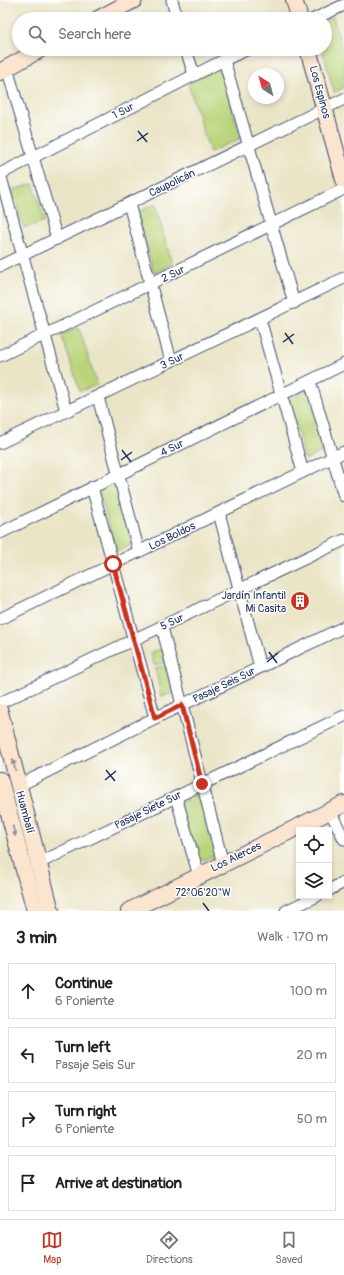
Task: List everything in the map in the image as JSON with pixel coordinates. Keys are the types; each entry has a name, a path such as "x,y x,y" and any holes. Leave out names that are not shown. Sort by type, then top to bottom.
{"street":[{"path":"111,12 134,0"},
{"path":"172,0 175,12"},
{"path":"294,0 298,12"},
{"path":"329,12 344,5"},
{"path":"28,56 3,70 57,239"},
{"path":"188,56 194,75"},
{"name":"1 Sur","path":"0,174 233,56"},
{"name":"Los Espinos","path":"310,56 344,180"},
{"path":"224,60 294,303"},
{"name":"Caupolicán","path":"0,266 344,99"},
{"path":"0,174 66,411"},
{"name":"2 Sur","path":"0,356 344,190"},
{"path":"129,204 171,361"},
{"name":"3 Sur","path":"0,443 344,278"},
{"path":"260,318 304,472"},
{"name":"4 Sur","path":"0,533 344,364"},
{"path":"310,381 344,496"},
{"path":"98,396 139,552"},
{"name":"Los Boldos","path":"0,619 344,452"},
{"path":"92,487 155,718"},
{"path":"219,514 260,667"},
{"name":"5 Sur","path":"0,703 344,540"},
{"path":"162,627 223,864"},
{"name":"Pasaje Seis Sur","path":"18,786 344,627"},
{"name":"Huambalí","path":"0,712 51,911"},
{"name":"Pasaje Siete Sur","path":"39,862 344,716"},
{"name":"Huambalí","path":"0,780 35,911"},
{"path":"176,797 199,876"},
{"path":"337,807 344,839"},
{"name":"Los Alerces","path":"129,911 337,807"},
{"path":"332,888 344,882"},
{"path":"286,911 310,899"}],"green space":[{"path":"332,18 344,56 344,88 334,92 324,56 332,56"},
{"path":"219,67 241,138 210,152 188,84"},
{"path":"33,184 45,221 24,228 12,190"},
{"path":"155,204 172,264 154,273 137,212"},
{"path":"79,328 97,385 80,391 61,334"},
{"path":"309,389 325,450 305,460 289,399"},
{"path":"117,481 133,544 116,552 99,490"},
{"path":"164,648 167,662 154,665 151,652"},
{"path":"169,665 175,693 161,696 155,668"},
{"path":"199,794 217,854 196,863 179,804"}],"place":[{"name":"Jardín Infantil Mi Casita","path":"300,601"}],"route":[{"path":"113,564 155,718 182,705 202,784"}]}
